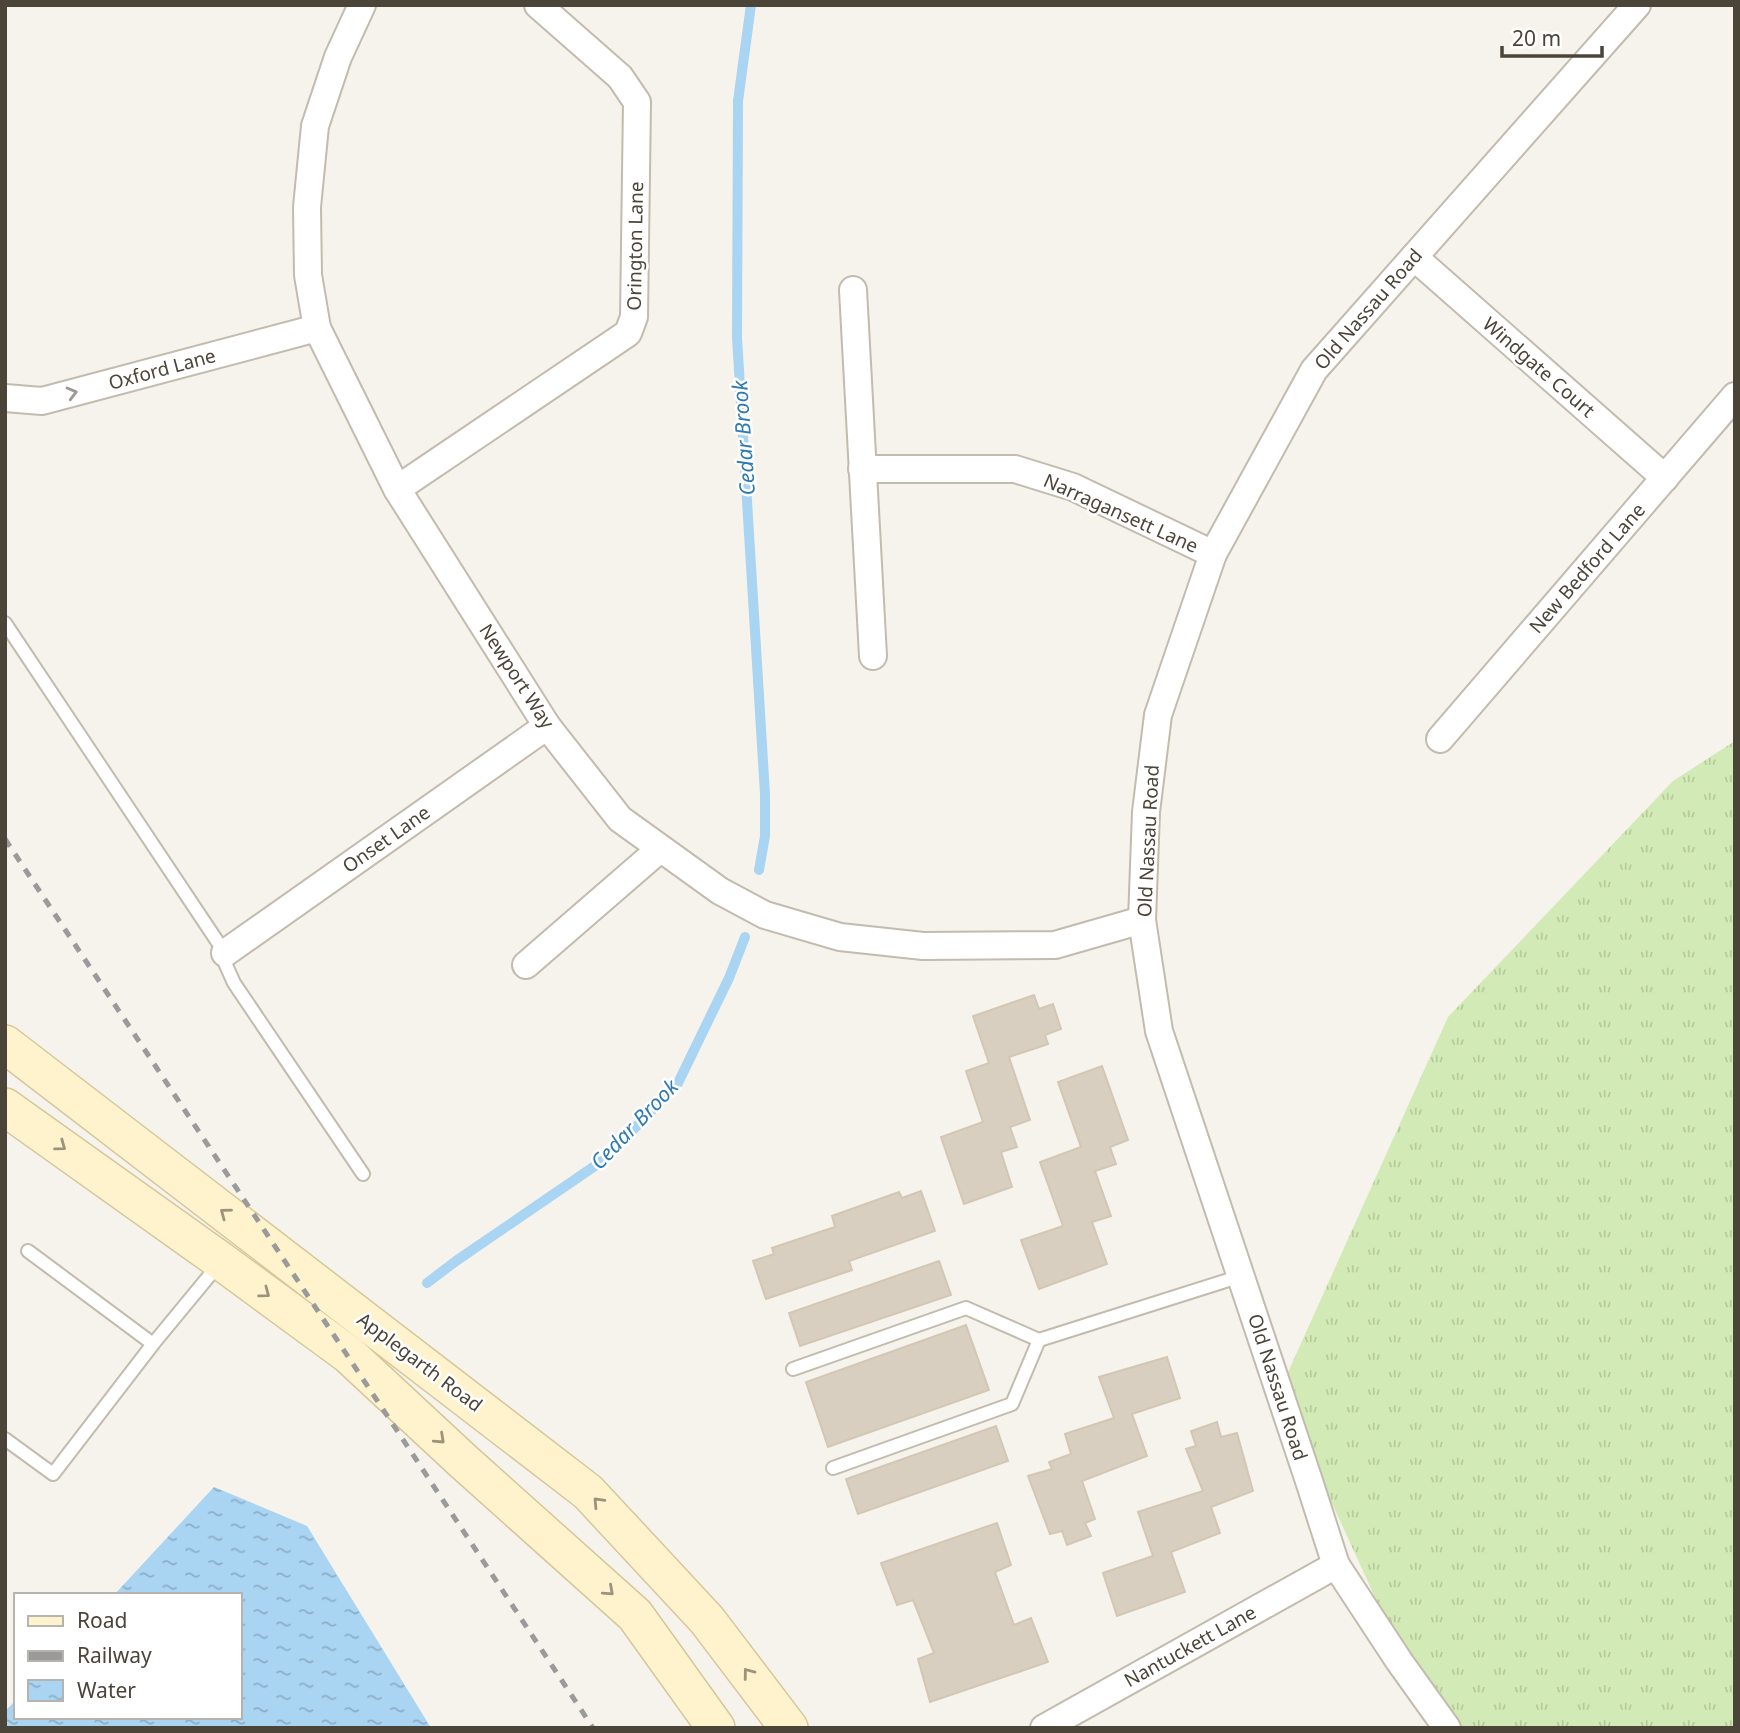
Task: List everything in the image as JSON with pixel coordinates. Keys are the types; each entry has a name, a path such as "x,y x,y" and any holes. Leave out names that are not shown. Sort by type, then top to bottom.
{"main road":[{"name":"Applegarth Road","path":"5,1044 589,1492 707,1620 789,1728"},
{"name":"Applegarth Road","path":"5,1107 349,1355 635,1615 716,1728"}],"street":[{"name":"Newport Way","path":"362,5 338,57 315,126 307,234 308,275 317,328 397,489 548,726 620,819 720,891 765,915 840,937 923,946 1055,945 1142,920"},
{"name":"Orington Lane","path":"397,489 618,340 628,332 634,317 637,102 620,77 538,5"},
{"name":"Old Nassau Road","path":"1447,1728 1336,1565 1159,1031 1142,920 1146,812 1158,715 1213,554 1314,370 1637,5"},
{"name":"Windgate Court","path":"1414,257 1665,478"},
{"path":"853,290 873,656"},
{"name":"Oxford Lane","path":"5,398 42,401 317,328"},
{"name":"New Bedford Lane","path":"1440,739 1735,396"},
{"name":"Narragansett Lane","path":"862,469 1015,469 1073,487 1213,554"},
{"name":"Onset Lane","path":"225,953 548,726"},
{"path":"526,965 660,849"},
{"name":"Nantuckett Lane","path":"1044,1728 1336,1565"}],"lane":[{"path":"5,623 225,953 225,962 234,983 363,1174"},
{"path":"28,1251 153,1344"},
{"path":"5,1439 53,1474 221,1261"},
{"path":"793,1370 966,1308 1039,1340 1241,1276"},
{"path":"832,1468 1012,1404 1039,1340"}],"green space":[{"path":"1735,741 1735,1728 1435,1728 1280,1390 1448,1017 1673,781"}],"water":[{"path":"214,1487 307,1526 431,1728 5,1728 5,1711 14,1702 14,1719 242,1719 242,1593 116,1593"}],"building":[{"path":"1034,995 1039,1009 1053,1004 1061,1029 1045,1035 1048,1044 1009,1057 1030,1120 1010,1127 1017,1147 1001,1152 1012,1187 964,1204 941,1137 983,1122 966,1071 989,1063 973,1016"},
{"path":"1102,1066 1128,1140 1110,1147 1116,1164 1095,1171 1111,1216 1092,1222 1107,1264 1039,1289 1021,1240 1063,1226 1040,1162 1081,1147 1058,1082"},
{"path":"921,1191 935,1231 849,1261 852,1270 766,1299 753,1261 774,1254 772,1248 835,1227 832,1216 899,1192 902,1198"},
{"path":"939,1261 951,1295 800,1346 789,1313"},
{"path":"966,1325 989,1390 828,1447 806,1382"},
{"path":"1167,1357 1180,1398 1132,1414 1147,1456 1082,1481 1095,1519 1085,1523 1091,1536 1067,1545 1062,1531 1050,1534 1028,1476 1052,1469 1049,1462 1071,1454 1065,1434 1114,1418 1099,1377"},
{"path":"1217,1422 1221,1437 1237,1433 1253,1491 1211,1507 1220,1533 1171,1552 1185,1592 1117,1616 1103,1573 1153,1556 1138,1512 1203,1491 1186,1449 1196,1446 1191,1431"},
{"path":"996,1426 1008,1461 858,1514 846,1479"},
{"path":"997,1523 1011,1565 995,1572 1014,1625 1031,1618 1048,1662 930,1702 918,1659 934,1653 913,1600 897,1605 881,1563"}],"waterway":[{"name":"Cedar Brook","path":"751,5 738,101 737,338 765,794 765,836 759,870"},
{"name":"Cedar Brook","path":"427,1283 605,1159 678,1083 729,978 745,937"}],"railway":[{"path":"5,839 593,1728"}]}
